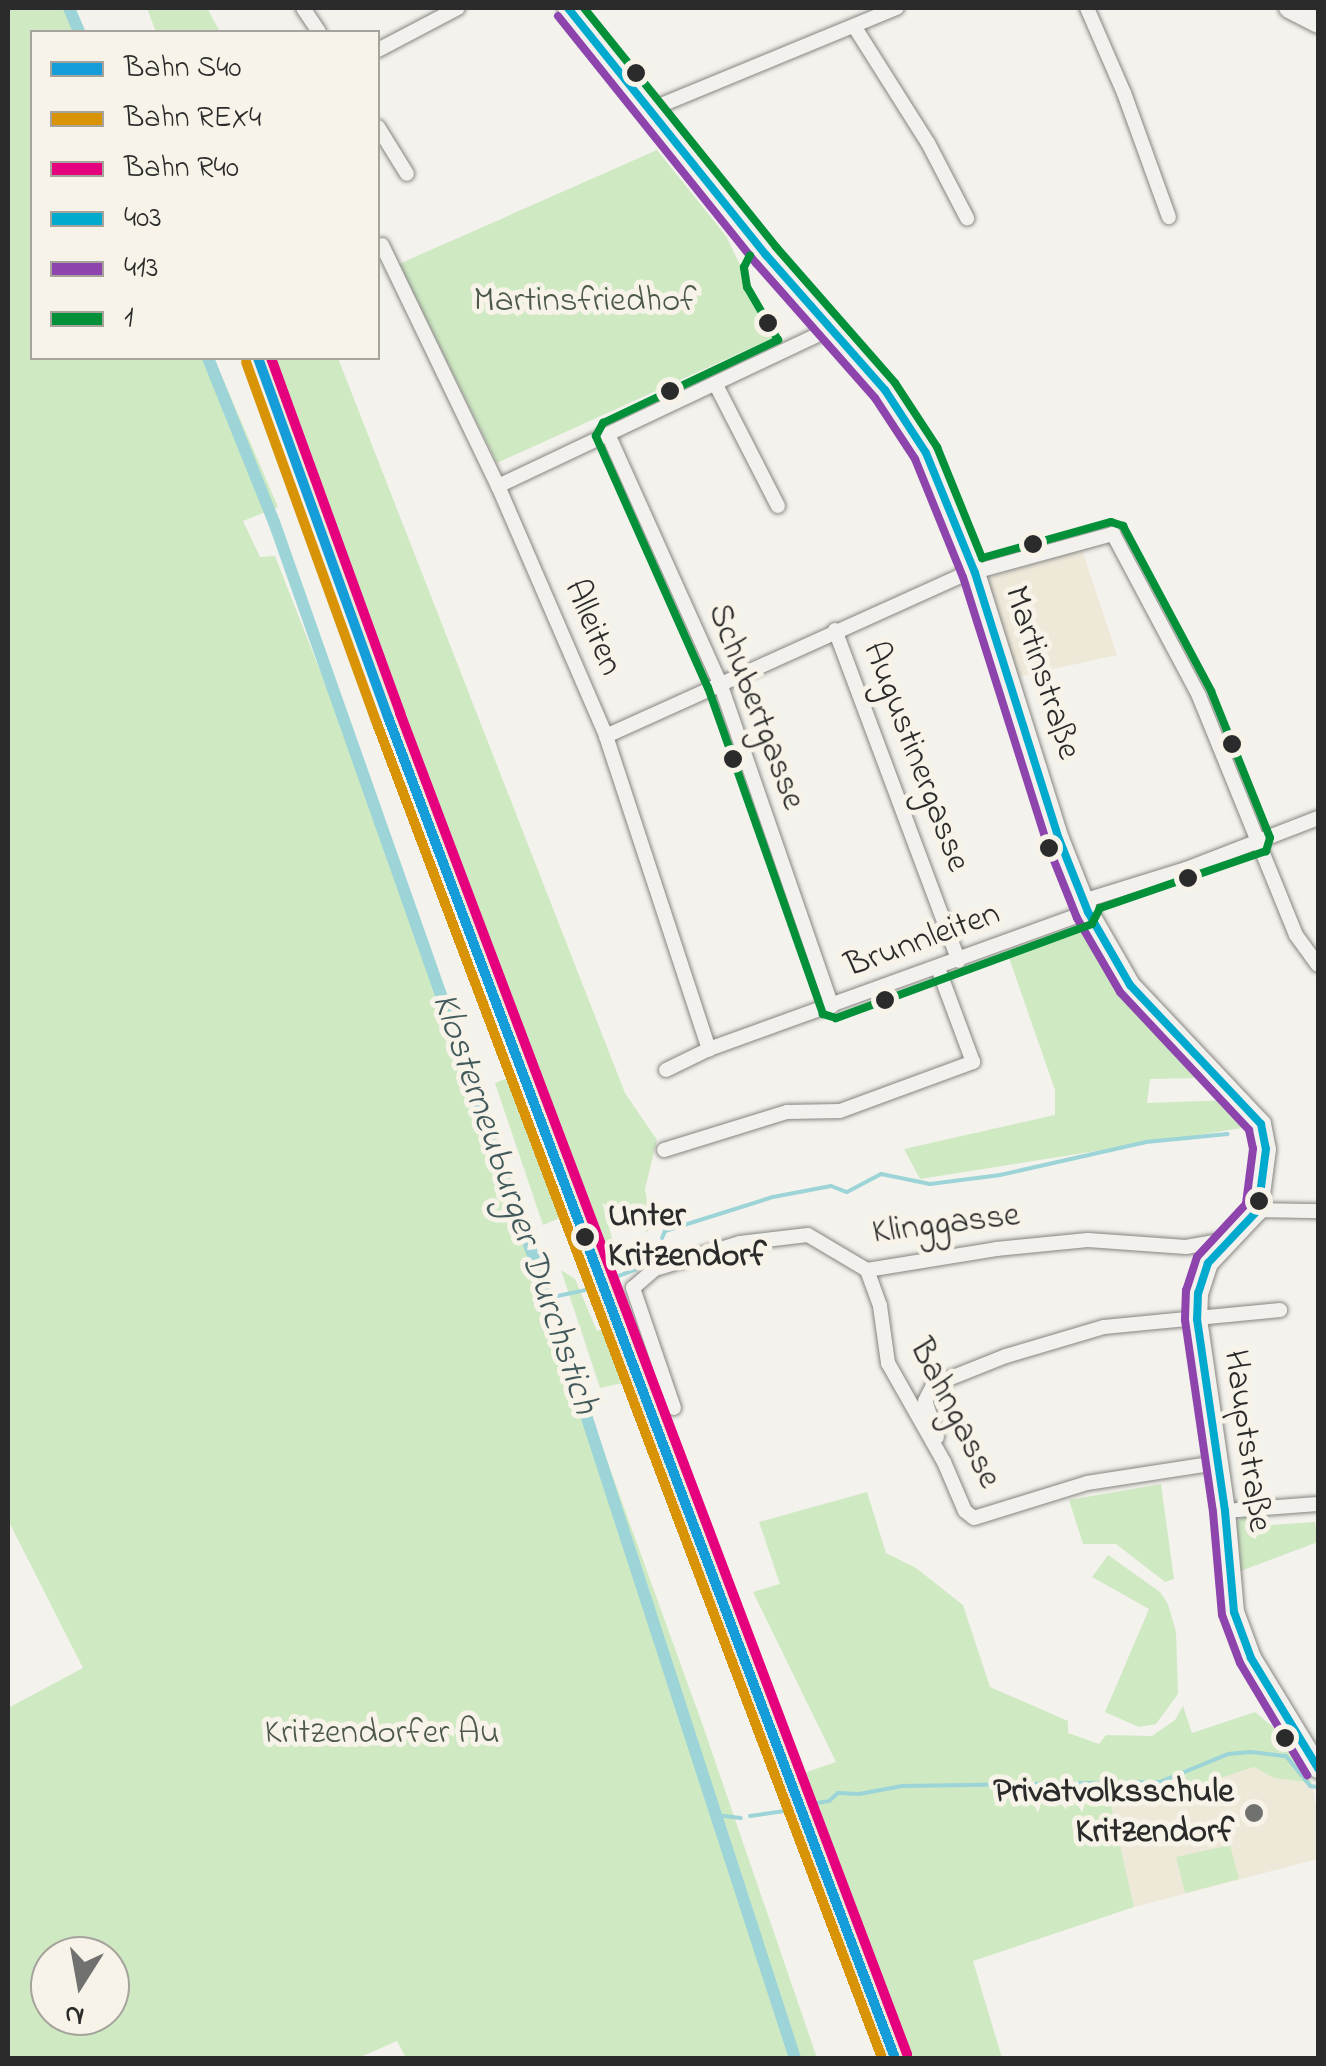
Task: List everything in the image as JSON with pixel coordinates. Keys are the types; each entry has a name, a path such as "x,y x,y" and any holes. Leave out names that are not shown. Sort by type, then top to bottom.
{"main road":[{"name":"Martinstraße","path":"568,8 830,329 886,390 926,453 975,573 1059,839 1086,906 1130,985 1261,1124 1266,1149 1258,1210"},
{"path":"1289,8 1318,23"},
{"name":"Hauptstraße","path":"1258,1210 1208,1263 1198,1294 1197,1319 1226,1511 1234,1612 1252,1658 1318,1768"}],"street":[{"path":"304,8 318,30"},
{"path":"380,49 458,8"},
{"path":"649,110 897,8"},
{"path":"1087,8 1124,92 1169,217"},
{"path":"854,26 928,143 967,218"},
{"path":"380,130 407,174"},
{"name":"Alleiten","path":"382,245 498,486 606,736 710,1049"},
{"path":"498,486 830,329"},
{"path":"716,386 778,506"},
{"name":"Schubertgasse","path":"608,434 720,683 832,1006"},
{"path":"606,736 835,630 975,573 1113,534 1199,696 1296,934 1318,966"},
{"name":"Augustinergasse","path":"835,630 959,961"},
{"name":"Brunnleiten","path":"666,1070 710,1049 959,961 1086,906 1318,818"},
{"path":"664,1150 787,1112 840,1111 973,1062 938,968"},
{"path":"1258,1210 1318,1211"},
{"name":"Klinggasse","path":"674,1408 633,1288 654,1269 740,1243 808,1236 866,1270 996,1248 1088,1240 1186,1247 1231,1239"},
{"name":"Bahngasse","path":"866,1270 880,1306 888,1363 944,1462 965,1510 974,1518 1087,1483 1216,1463"},
{"path":"944,1462 925,1401 933,1385 1006,1356 1104,1327 1280,1310"},
{"path":"1226,1511 1318,1504"}],"shaded area":[{"path":"253,360 273,360 909,2058 884,2058 627,1381 594,1279"},
{"path":"1082,550 1117,655 1017,677 987,583 993,576"},
{"path":"1254,1767 1274,1778 1312,1783 1318,1818 1318,1859 1134,1907 1110,1800 1160,1798"}],"green space":[{"name":"Kritzendorfer Au","path":"8,8 65,8 75,30 30,30 30,360 215,360 278,507 243,521 260,557 275,556 342,727 703,1726 817,2058 406,2058 397,2041 358,2058 8,2058 8,1708 83,1668 8,1520"},
{"path":"147,8 207,8 219,30 155,30"},
{"name":"Martinsfriedhof","path":"657,150 726,236 775,337 497,463 399,264"},
{"path":"273,360 339,360 625,1093 657,1140 645,1189 651,1223 647,1233 635,1203 611,1211 602,1202 614,1245 608,1247"},
{"path":"1080,925 1114,983 1199,1078 1150,1079 1147,1103 1230,1100 1255,1126 920,1179 904,1149 1055,1115 1055,1090 1007,952"},
{"path":"515,1075 567,1215 543,1225 495,1083"},
{"path":"561,1270 575,1279 597,1331 610,1327 884,2058 879,2058 627,1382 600,1388"},
{"path":"1161,1484 1174,1579 1165,1582 1116,1544 1083,1544 1069,1500"},
{"path":"867,1492 886,1553 916,1568 963,1605 990,1687 1068,1721 1068,1733 1099,1744 1106,1735 1152,1736 1175,1720 1183,1706 1192,1733 1255,1712 1273,1727 1312,1783 1274,1778 1254,1767 1160,1798 1110,1800 1134,1907 973,1961 1002,2058 909,2058 804,1773 836,1762 753,1592 780,1584 759,1522"},
{"path":"1243,1516 1252,1516 1254,1526 1315,1522 1318,1542 1238,1572 1234,1526"},
{"path":"1108,1555 1160,1592 1176,1632 1178,1694 1156,1724 1139,1727 1105,1712 1149,1609 1092,1577"},
{"path":"1230,1845 1239,1879 1185,1893 1176,1857"}],"waterway":[{"name":"Klosterneuburger Durchstich","path":"69,8 78,30"},
{"name":"Klosterneuburger Durchstich","path":"209,360 274,522 548,1298 795,2058"},
{"path":"662,1238 665,1231 773,1197 831,1186 847,1192 881,1174 930,1184 1000,1175 1146,1142 1228,1134"},
{"path":"653,1256 658,1245"},
{"path":"616,1277 647,1265"},
{"path":"548,1298 585,1290"},
{"path":"817,1803 829,1801 838,1793 859,1794 902,1786 1160,1782 1228,1754 1251,1752 1286,1756 1310,1786 1317,1787"},
{"path":"750,1816 792,1810"},
{"path":"716,1815 741,1818"}],"rail line":[{"name":"S40","path":"259,360 388,717 895,2058"},
{"name":"R40","path":"272,360 400,713 907,2054"},
{"name":"REX4","path":"246,362 376,721 882,2058"}],"transit line":[{"name":"403","path":"568,8 766,255 885,390 926,453 975,573 1059,839 1088,912 1130,985 1261,1124 1266,1149 1258,1210 1208,1263 1198,1293 1197,1319 1225,1511 1234,1612 1251,1658 1318,1768"},
{"name":"1","path":"584,8 776,247 895,383 937,447 982,558 1111,522 1123,526 1211,691 1270,838 1266,851 1100,908 1092,924 836,1018 823,1014 708,688 596,436 603,423 778,340 747,287 744,267 750,255"},
{"name":"413","path":"558,16 756,263 875,398 915,459 963,577 1047,843 1077,918 1120,992 1249,1130 1253,1149 1246,1204 1197,1257 1186,1290 1185,1320 1213,1512 1222,1615 1240,1663 1307,1775"}],"place":[{"name":"Unter Kritzendorf","path":"585,1237"},
{"name":"Privatvolksschule Kritzendorf","path":"1254,1813"}]}
